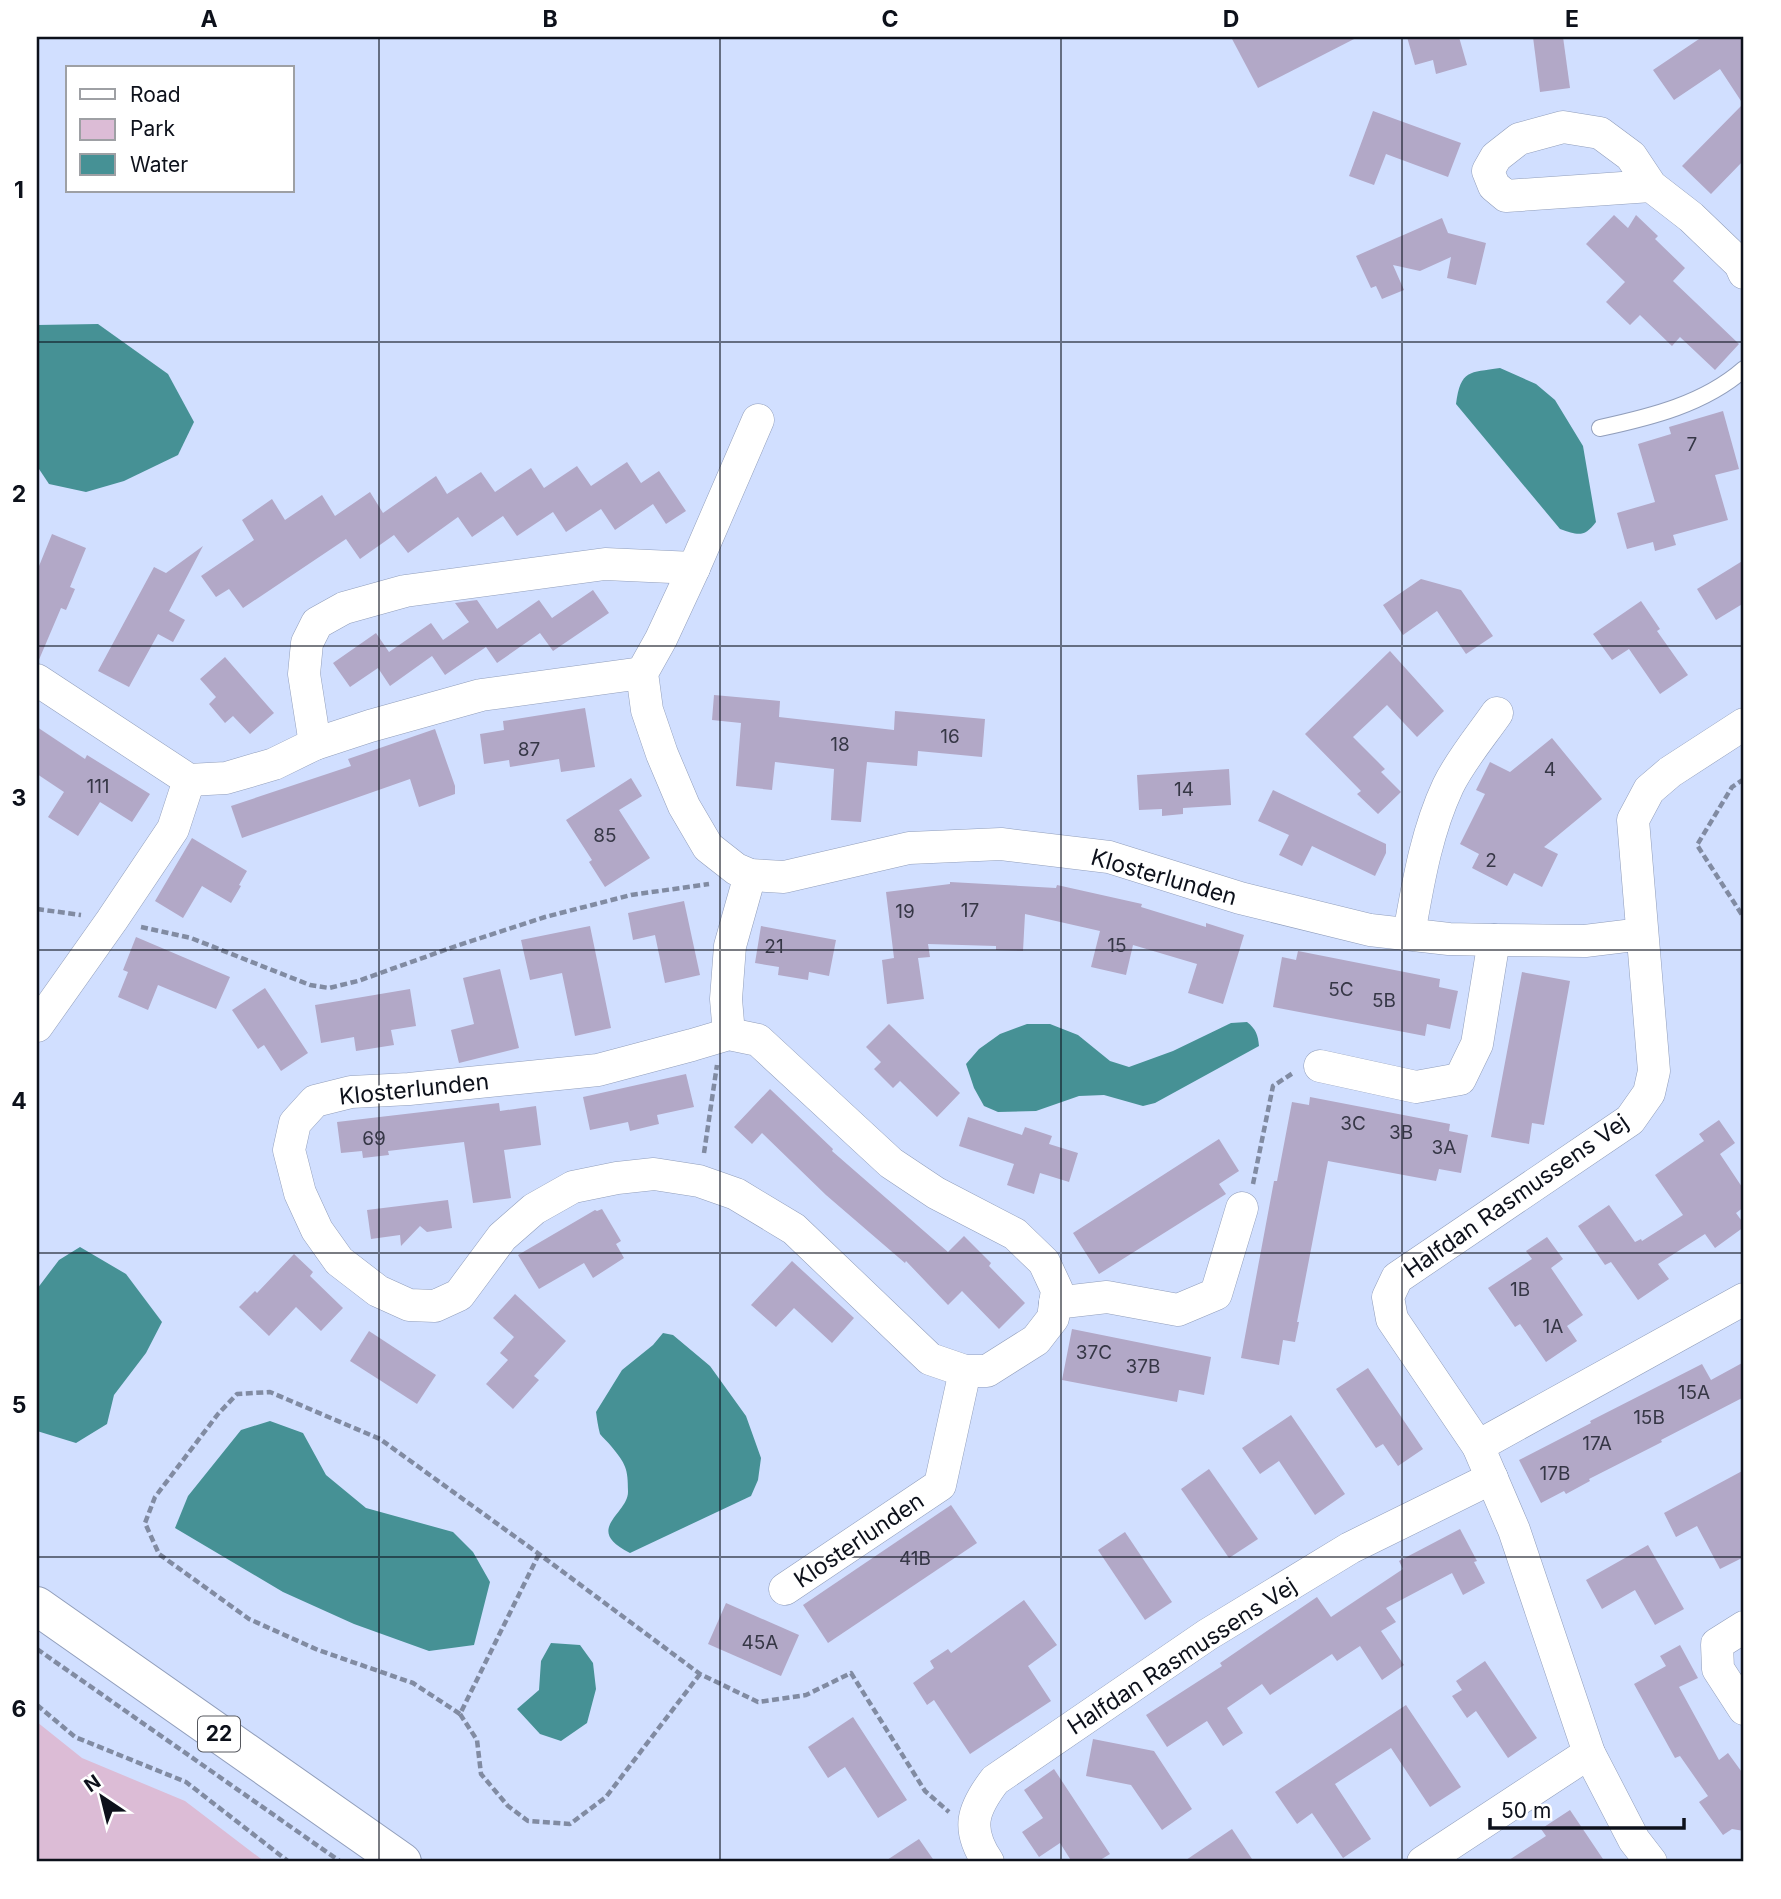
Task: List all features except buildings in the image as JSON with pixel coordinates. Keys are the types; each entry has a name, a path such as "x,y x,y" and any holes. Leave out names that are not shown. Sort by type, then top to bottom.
{"main road":[{"name":"22","path":"37,1606 402,1862"}],"street":[{"path":"1651,186 1691,217 1740,264 1744,273"},
{"path":"37,680 189,780 226,778 274,764 315,744 370,726 481,695 642,673 694,568 758,420"},
{"path":"315,744 304,674 307,643 317,623 344,608 405,591 605,564 694,568"},
{"name":"Klosterlunden","path":"642,673 647,710 684,806 708,847 736,869 750,875 784,877 909,848 1001,844 1109,857 1240,898 1370,930 1449,939 1494,940 1585,941 1643,934"},
{"path":"1409,934 1422,863 1449,784 1497,713"},
{"name":"Halfdan Rasmussens Vej","path":"1651,1862 1634,1840 1589,1753 1514,1530 1478,1447 1392,1319 1388,1297 1397,1278 1630,1121 1649,1093 1654,1071 1633,820 1649,790 1670,772 1744,724"},
{"path":"37,1026 173,829 189,780"},
{"path":"750,875 730,946 726,999 729,1034 758,1040 891,1163 936,1193 1015,1234 1044,1262 1057,1290 1053,1318 1036,1340 988,1371 965,1371"},
{"path":"1320,1066 1416,1087 1460,1079 1477,1044 1494,940"},
{"name":"Klosterlunden","path":"729,1034 598,1070 351,1092 315,1101 295,1123 289,1150 300,1193 317,1230 340,1261 378,1290 409,1306 435,1306 459,1295 502,1237 534,1209 573,1187 654,1174 699,1181 736,1194 794,1229 930,1359 965,1371 940,1485 785,1589"},
{"path":"1055,1303 1107,1297 1178,1310 1216,1294 1242,1208"},
{"path":"1478,1447 1744,1299"},
{"name":"Halfdan Rasmussens Vej","path":"974,1819 980,1800 995,1780 1207,1635 1350,1548 1492,1478"},
{"path":"1744,1627 1717,1644 1718,1669 1744,1709"},
{"path":"1423,1862 1589,1753"},
{"path":"974,1819 979,1848 988,1862"}],"lane":[{"path":"1601,428 1652,416 1698,399 1744,369"}],"path":[{"path":"1744,779 1732,787 1697,845 1744,918"},
{"path":"37,909 112,920 191,938 310,985 328,988 358,981 558,914 631,895 701,884 726,883 750,875"},
{"path":"699,1181 720,1047 729,1034"},
{"path":"1242,1208 1250,1196 1273,1086 1306,1065 1320,1066"},
{"path":"700,1674 606,1797 570,1824 528,1821 508,1806 481,1774 477,1740 460,1714 413,1683 317,1650 249,1619 159,1554 145,1523 155,1497 218,1414 237,1394 270,1392 380,1439 700,1674 758,1702 806,1695 850,1673 925,1791 950,1812 974,1819"},
{"path":"460,1714 539,1554"},
{"path":"37,1648 341,1862"},
{"path":"37,1705 75,1737 186,1782 289,1862"}],"green space":[{"path":"37,1722 82,1758 185,1801 265,1862 37,1862"}],"water":[{"path":"98,324 168,374 194,422 178,455 124,481 86,492 49,484 37,466 37,325"},
{"path":"1500,368 1536,384 1555,400 1583,446 1596,522 1588,531 1576,534 1560,529 1456,404 1461,384 1468,375"},
{"path":"1247,1022 1256,1032 1259,1046 1155,1103 1143,1106 1104,1095 1079,1096 1036,1111 998,1112 984,1106 974,1088 966,1064 979,1049 1000,1034 1027,1024 1050,1024 1078,1035 1110,1061 1129,1067 1173,1051 1231,1023"},
{"path":"80,1247 126,1274 162,1322 146,1353 114,1395 107,1424 76,1443 37,1431 37,1289 59,1260"},
{"path":"663,1333 673,1335 710,1366 746,1416 761,1458 758,1480 751,1496 630,1553 616,1544 610,1536 611,1522 626,1499 627,1477 620,1458 600,1434 596,1412 622,1370 653,1345"},
{"path":"270,1421 303,1433 326,1475 366,1508 453,1532 473,1552 490,1582 474,1645 429,1651 354,1624 283,1592 175,1528 188,1496 241,1430"},
{"path":"551,1643 580,1645 593,1663 596,1689 587,1723 561,1741 540,1734 517,1709 539,1690 541,1661"}]}
